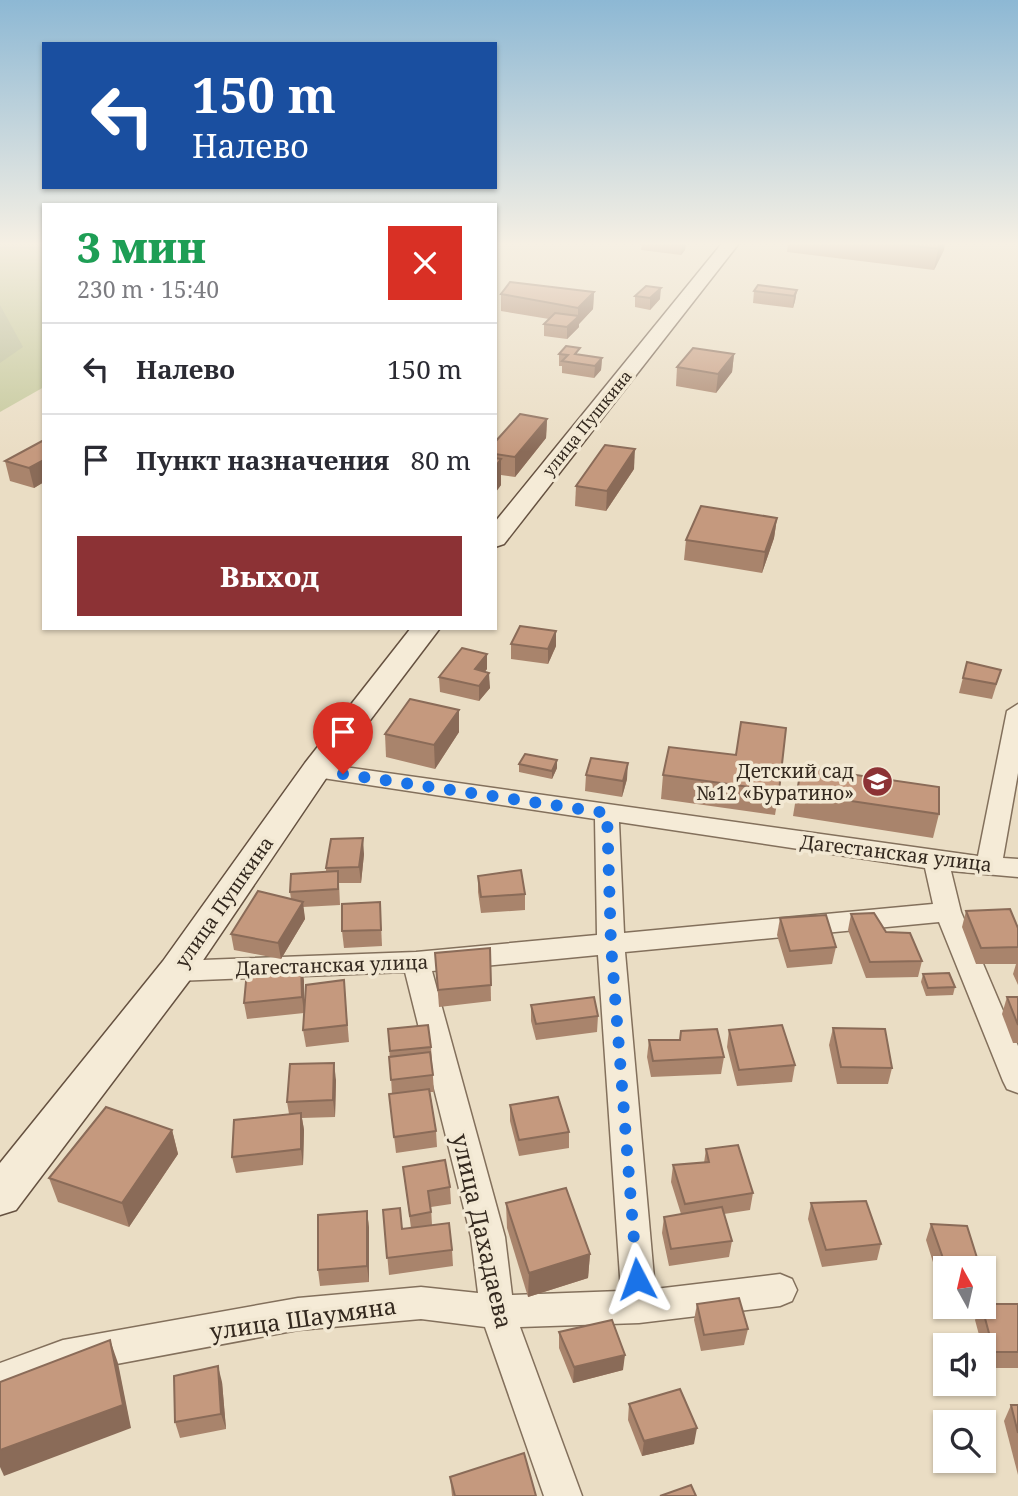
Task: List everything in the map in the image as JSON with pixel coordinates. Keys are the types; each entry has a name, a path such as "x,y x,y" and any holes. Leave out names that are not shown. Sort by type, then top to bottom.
{"street":[{"name":"улица Пушкина","path":"497,536 676,312"},
{"name":"улица Пушкина","path":"6,1179 176,971 316,770 424,630"},
{"path":"989,865 1018,711"},
{"name":"Дагестанская улица","path":"316,770 936,860 1018,868"},
{"path":"607,813 611,945 639,1307"},
{"path":"936,860 948,912 1018,1081"},
{"name":"Дагестанская улица","path":"176,971 416,962 948,912"},
{"name":"улица Дахадаева","path":"416,962 488,1237 497,1312 563,1496"},
{"name":"улица Шаумяна","path":"0,1381 63,1357 298,1314 421,1303 497,1312 639,1307 780,1290"}],"green space":[{"path":"0,312 42,312 42,388 0,412"},
{"path":"0,312 4,312 23,347 0,363"}],"building":[{"path":"555,313 579,316 567,327 544,324"},
{"path":"566,346 580,348 575,354 602,358 595,366 562,361 568,355 559,354"},
{"path":"693,348 734,354 718,374 677,367"},
{"path":"520,414 547,419 515,457 497,454 497,440"},
{"path":"42,441 42,461 29,468 5,461"},
{"path":"605,445 635,449 607,491 576,486"},
{"path":"701,506 777,518 765,552 686,540"},
{"path":"520,626 556,631 548,649 511,644"},
{"path":"462,648 487,654 475,669 489,673 479,686 439,677"},
{"path":"967,662 1001,670 996,684 963,678"},
{"path":"410,699 459,710 434,745 385,734"},
{"path":"741,722 786,728 779,791 663,775 669,747 736,755"},
{"path":"525,754 557,760 552,771 519,764"},
{"path":"591,758 628,763 623,781 586,775"},
{"path":"801,767 939,787 939,814 797,793"},
{"path":"363,838 359,867 326,868 331,839"},
{"path":"521,870 525,894 481,897 478,876"},
{"path":"338,871 338,889 290,892 291,874"},
{"path":"258,891 303,902 278,943 231,934"},
{"path":"380,902 381,930 342,931 342,904"},
{"path":"1010,909 1018,928 1018,947 981,948 966,911"},
{"path":"874,913 886,932 910,933 922,961 870,962 851,914"},
{"path":"826,915 836,947 790,951 780,918"},
{"path":"490,948 491,985 438,990 435,953"},
{"path":"301,964 302,997 244,1003 247,971"},
{"path":"949,973 955,987 928,988 923,974"},
{"path":"344,980 347,1025 303,1030 306,985"},
{"path":"594,997 598,1016 536,1024 531,1005"},
{"path":"1007,997 1018,997 1018,1025"},
{"path":"428,1025 431,1047 390,1051 388,1029"},
{"path":"782,1025 795,1065 739,1070 729,1030"},
{"path":"833,1028 885,1029 892,1068 841,1067"},
{"path":"717,1029 724,1057 653,1061 649,1040 680,1040 681,1031"},
{"path":"430,1052 433,1075 391,1080 389,1057"},
{"path":"334,1063 333,1100 287,1102 290,1064"},
{"path":"429,1089 436,1131 394,1137 389,1094"},
{"path":"558,1097 569,1132 519,1140 510,1105"},
{"path":"106,1107 172,1130 122,1203 49,1178"},
{"path":"301,1113 301,1149 232,1157 234,1120"},
{"path":"738,1145 753,1193 685,1204 673,1165 709,1162 706,1149"},
{"path":"445,1160 450,1187 428,1191 431,1212 410,1216 403,1167"},
{"path":"566,1188 590,1254 529,1273 506,1203"},
{"path":"866,1201 881,1244 826,1250 811,1203"},
{"path":"722,1207 732,1241 671,1249 664,1217"},
{"path":"400,1208 402,1229 449,1223 452,1250 387,1258 383,1210"},
{"path":"367,1211 367,1266 318,1270 318,1215"},
{"path":"931,1224 967,1226 976,1256 942,1256"},
{"path":"739,1298 748,1329 704,1335 697,1304"},
{"path":"996,1304 1018,1304 1018,1352 996,1352 996,1333 989,1333 985,1320 996,1320"},
{"path":"612,1320 625,1355 574,1367 559,1332"},
{"path":"110,1340 123,1405 0,1450 0,1382"},
{"path":"218,1366 221,1414 175,1422 174,1376"},
{"path":"680,1389 697,1428 644,1441 629,1404"},
{"path":"1011,1405 1018,1405 1018,1433"},
{"path":"524,1453 536,1496 455,1496 450,1477"},
{"path":"691,1485 696,1496 660,1496"}],"place":[{"name":"Детский сад №12 «Буратино»","path":"877,782"}],"route":[{"path":"343,774 607,813 611,945 637,1279"}]}
